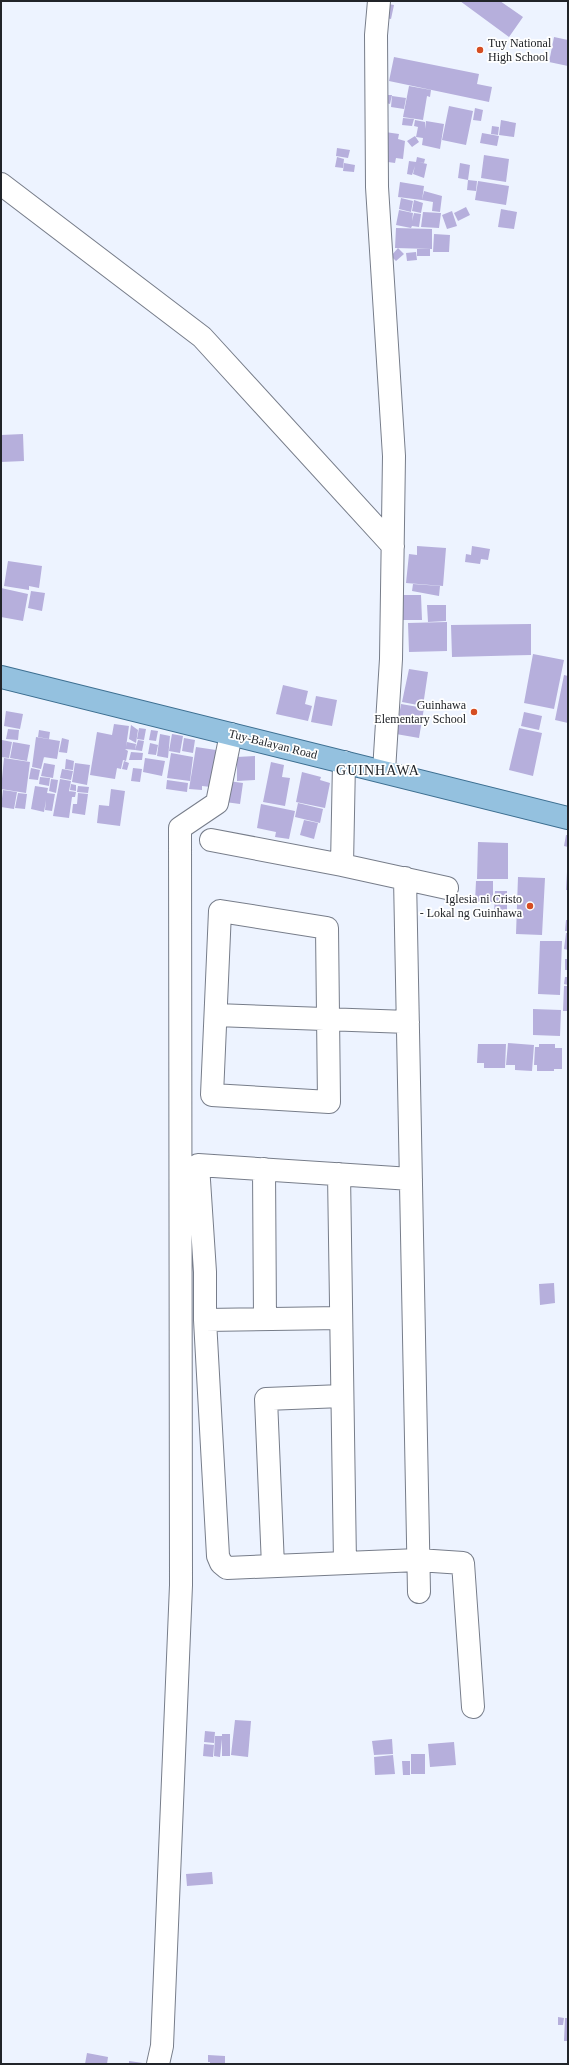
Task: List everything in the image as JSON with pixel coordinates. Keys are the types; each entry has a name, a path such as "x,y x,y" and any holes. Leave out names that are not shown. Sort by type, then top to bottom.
{"main road":[{"name":"Tuy-Balayan Road","path":"1,677 384,771 437,787 568,818"}],"street":[{"path":"379,1 376,35 377,187 394,456 391,659 384,771"},
{"path":"1,184 202,337 393,546"},
{"path":"158,2064 162,2046 181,1585 180,828 218,803 231,734"},
{"path":"342,865 344,762"},
{"path":"211,840 342,865 447,888"},
{"path":"405,878 419,1592"},
{"path":"220,911 327,928 329,1102 212,1095 216,1015 220,911"},
{"path":"216,1015 408,1022"},
{"path":"411,1179 198,1165 205,1272 205,1320 218,1556 221,1563 227,1568 418,1560 463,1563 473,1707"},
{"path":"264,1169 265,1320"},
{"path":"339,1174 345,1563"},
{"path":"205,1320 341,1318"},
{"path":"273,1566 266,1398 342,1396"}],"building":[{"path":"460,1 500,1 523,17 509,37"},
{"path":"383,3 394,5 391,19 381,17"},
{"path":"554,37 568,40 568,66 549,62"},
{"path":"394,57 479,74 477,84 492,87 489,102 389,81"},
{"path":"409,86 431,90 430,97 427,96 423,120 403,117"},
{"path":"387,95 392,95 390,104 386,103"},
{"path":"392,96 406,98 404,109 391,107"},
{"path":"449,106 473,111 466,145 442,140"},
{"path":"475,108 483,110 481,121 473,120"},
{"path":"403,118 414,119 412,126 402,125"},
{"path":"415,120 425,122 425,129 426,121 444,124 440,149 422,145 423,138 416,137 418,127 414,126"},
{"path":"501,120 516,123 514,137 499,135"},
{"path":"492,126 499,127 498,135 491,134"},
{"path":"385,132 399,134 398,139 405,141 403,159 396,158 395,163 381,161"},
{"path":"482,133 499,136 497,146 480,143"},
{"path":"415,136 419,142 412,147 407,141"},
{"path":"337,148 350,150 348,158 336,156"},
{"path":"484,155 509,159 506,182 481,178"},
{"path":"337,157 344,159 343,168 335,167"},
{"path":"417,157 425,159 424,163 419,162 427,164 424,178 413,174 415,166 412,175 407,174 409,161 416,162"},
{"path":"344,163 355,165 354,172 343,171"},
{"path":"460,163 470,165 468,180 458,178"},
{"path":"468,180 477,181 476,191 467,190"},
{"path":"478,181 509,186 506,205 475,200"},
{"path":"400,182 424,186 422,200 398,197"},
{"path":"424,191 442,196 440,212 432,211 433,202 422,200"},
{"path":"401,198 413,201 411,212 399,209"},
{"path":"414,200 423,203 421,213 412,211"},
{"path":"466,207 470,215 458,221 454,213"},
{"path":"501,209 517,212 514,229 498,227"},
{"path":"399,210 413,213 412,221 414,213 421,214 419,227 412,226 411,228 396,225"},
{"path":"452,211 457,226 447,229 442,215"},
{"path":"423,212 441,213 439,228 421,227"},
{"path":"396,228 432,229 432,249 395,248"},
{"path":"434,234 450,235 449,252 433,252"},
{"path":"398,248 404,254 396,261 391,256"},
{"path":"417,249 430,249 430,256 417,256"},
{"path":"416,252 417,260 407,261 406,253"},
{"path":"23,434 24,461 1,462 1,435"},
{"path":"417,546 446,548 443,586 406,583 409,554 417,555"},
{"path":"472,546 490,549 488,560 481,559 480,564 465,562 466,554 471,555"},
{"path":"8,561 42,566 39,588 29,586 29,590 4,586"},
{"path":"413,584 440,586 439,596 412,591"},
{"path":"1,588 28,594 23,621 1,617"},
{"path":"31,591 45,593 42,611 28,608"},
{"path":"399,595 421,595 422,620 400,620"},
{"path":"427,605 446,605 446,621 428,622"},
{"path":"447,622 447,651 409,652 408,623"},
{"path":"531,624 531,655 452,657 451,625"},
{"path":"533,654 564,660 554,709 524,703"},
{"path":"409,669 428,672 423,706 402,702"},
{"path":"564,675 568,676 568,723 555,720"},
{"path":"283,685 308,691 305,704 312,706 308,721 276,714"},
{"path":"316,696 337,700 332,726 311,722"},
{"path":"401,704 424,708 419,738 396,734"},
{"path":"6,711 23,714 20,729 4,726"},
{"path":"524,712 542,716 539,730 521,726"},
{"path":"114,724 129,726 126,747 127,742 136,744 135,750 125,749 128,751 126,761 123,760 121,769 117,768 115,779 90,775 97,732 112,735"},
{"path":"131,725 138,730 136,743 129,739"},
{"path":"139,728 146,729 144,740 137,739"},
{"path":"519,728 542,733 533,776 509,770"},
{"path":"8,729 19,730 18,740 6,739"},
{"path":"39,730 50,732 49,739 38,737"},
{"path":"151,730 158,731 156,741 149,740"},
{"path":"160,734 170,736 168,758 157,756"},
{"path":"172,734 183,736 180,753 169,751"},
{"path":"36,737 60,741 57,759 44,757 41,769 32,767"},
{"path":"62,738 69,740 67,753 59,752"},
{"path":"184,738 195,740 193,753 182,751"},
{"path":"2,740 12,742 9,758 1,757"},
{"path":"138,740 144,741 142,751 135,750"},
{"path":"13,742 30,745 27,761 10,758"},
{"path":"150,743 158,745 156,755 148,754"},
{"path":"196,747 216,750 211,787 202,786 202,790 189,789"},
{"path":"131,752 143,753 142,760 129,760"},
{"path":"171,753 193,757 190,781 167,778"},
{"path":"255,756 255,780 237,781 237,757"},
{"path":"4,758 30,762 26,793 1,789"},
{"path":"145,758 165,761 162,776 143,772"},
{"path":"66,759 74,761 73,770 65,769"},
{"path":"124,761 129,763 127,770 122,769"},
{"path":"271,762 284,765 282,777 290,778 285,806 263,802"},
{"path":"44,763 55,765 53,778 41,776"},
{"path":"75,763 90,765 87,785 72,782"},
{"path":"31,768 40,770 38,780 29,779"},
{"path":"133,768 142,769 140,782 131,781"},
{"path":"62,769 73,771 71,780 60,778"},
{"path":"302,772 321,777 320,780 330,783 325,808 296,802"},
{"path":"40,777 50,778 49,786 39,784"},
{"path":"51,779 58,780 56,793 49,791"},
{"path":"60,779 71,781 69,791 76,792 75,797 72,797 69,818 53,816"},
{"path":"167,780 188,783 187,792 166,789"},
{"path":"228,781 243,783 240,804 225,802"},
{"path":"71,784 76,785 76,791 70,790"},
{"path":"35,786 48,788 47,793 55,794 52,811 45,810 46,800 44,812 31,809"},
{"path":"78,786 89,787 88,793 77,792"},
{"path":"111,789 125,791 120,826 97,823 99,805 109,806"},
{"path":"3,790 17,792 14,809 1,807"},
{"path":"18,793 27,794 25,809 15,808"},
{"path":"78,793 88,794 85,815 72,813 73,804 77,804"},
{"path":"298,803 323,809 320,823 295,817"},
{"path":"261,804 295,811 289,839 275,837 276,832 257,828"},
{"path":"304,820 318,823 314,839 300,835"},
{"path":"566,835 568,835 568,847 564,846"},
{"path":"478,842 508,843 508,879 477,879"},
{"path":"567,872 568,890 566,890"},
{"name":"Iglesia ni Cristo - Lokal ng Guinhawa","path":"518,877 545,878 542,935 516,934"},
{"path":"476,881 493,881 493,902 475,902"},
{"path":"495,891 507,891 507,916 494,916"},
{"path":"566,920 568,920 568,931 565,931"},
{"path":"566,933 568,933 568,950 564,949"},
{"path":"540,941 562,941 560,995 538,994"},
{"path":"565,959 568,959 568,970 565,970"},
{"path":"565,977 568,977 568,985 564,984"},
{"path":"564,986 568,986 568,1011 563,1011"},
{"path":"533,1009 561,1010 560,1036 533,1035"},
{"path":"508,1043 534,1045 532,1071 515,1070 515,1065 506,1065"},
{"path":"478,1044 506,1044 505,1068 484,1068 484,1063 477,1063"},
{"path":"539,1044 555,1044 555,1048 562,1048 562,1069 554,1069 554,1071 537,1071 537,1065 534,1065 535,1047 539,1047"},
{"path":"554,1283 555,1303 540,1305 539,1284"},
{"path":"235,1720 251,1721 248,1757 231,1755"},
{"path":"205,1731 215,1732 214,1743 204,1742"},
{"path":"222,1734 230,1734 230,1756 222,1756 222,1739 220,1757 214,1756 215,1736 222,1736"},
{"path":"392,1739 393,1754 374,1755 372,1741"},
{"path":"454,1742 456,1765 430,1767 428,1744"},
{"path":"204,1744 214,1745 213,1757 203,1756"},
{"path":"411,1754 425,1754 425,1774 411,1774"},
{"path":"393,1755 395,1774 375,1775 374,1757"},
{"path":"402,1761 410,1761 410,1775 403,1775"},
{"path":"212,1872 213,1884 187,1886 186,1874"},
{"path":"558,2017 564,2018 563,2025 558,2025"},
{"path":"565,2018 568,2018 568,2041 564,2041"},
{"path":"87,2053 108,2057 107,2064 85,2064"},
{"path":"208,2055 225,2056 225,2063 210,2064 210,2062 208,2062"},
{"path":"129,2061 143,2063 143,2064 129,2064"}],"place":[{"name":"Tuy National High School","path":"480,50"},
{"name":"Guinhawa Elementary School","path":"474,712"},
{"name":"Iglesia ni Cristo - Lokal ng Guinhawa","path":"530,906"}],"district":[{"name":"GUINHAWA","path":"378,770"}]}
